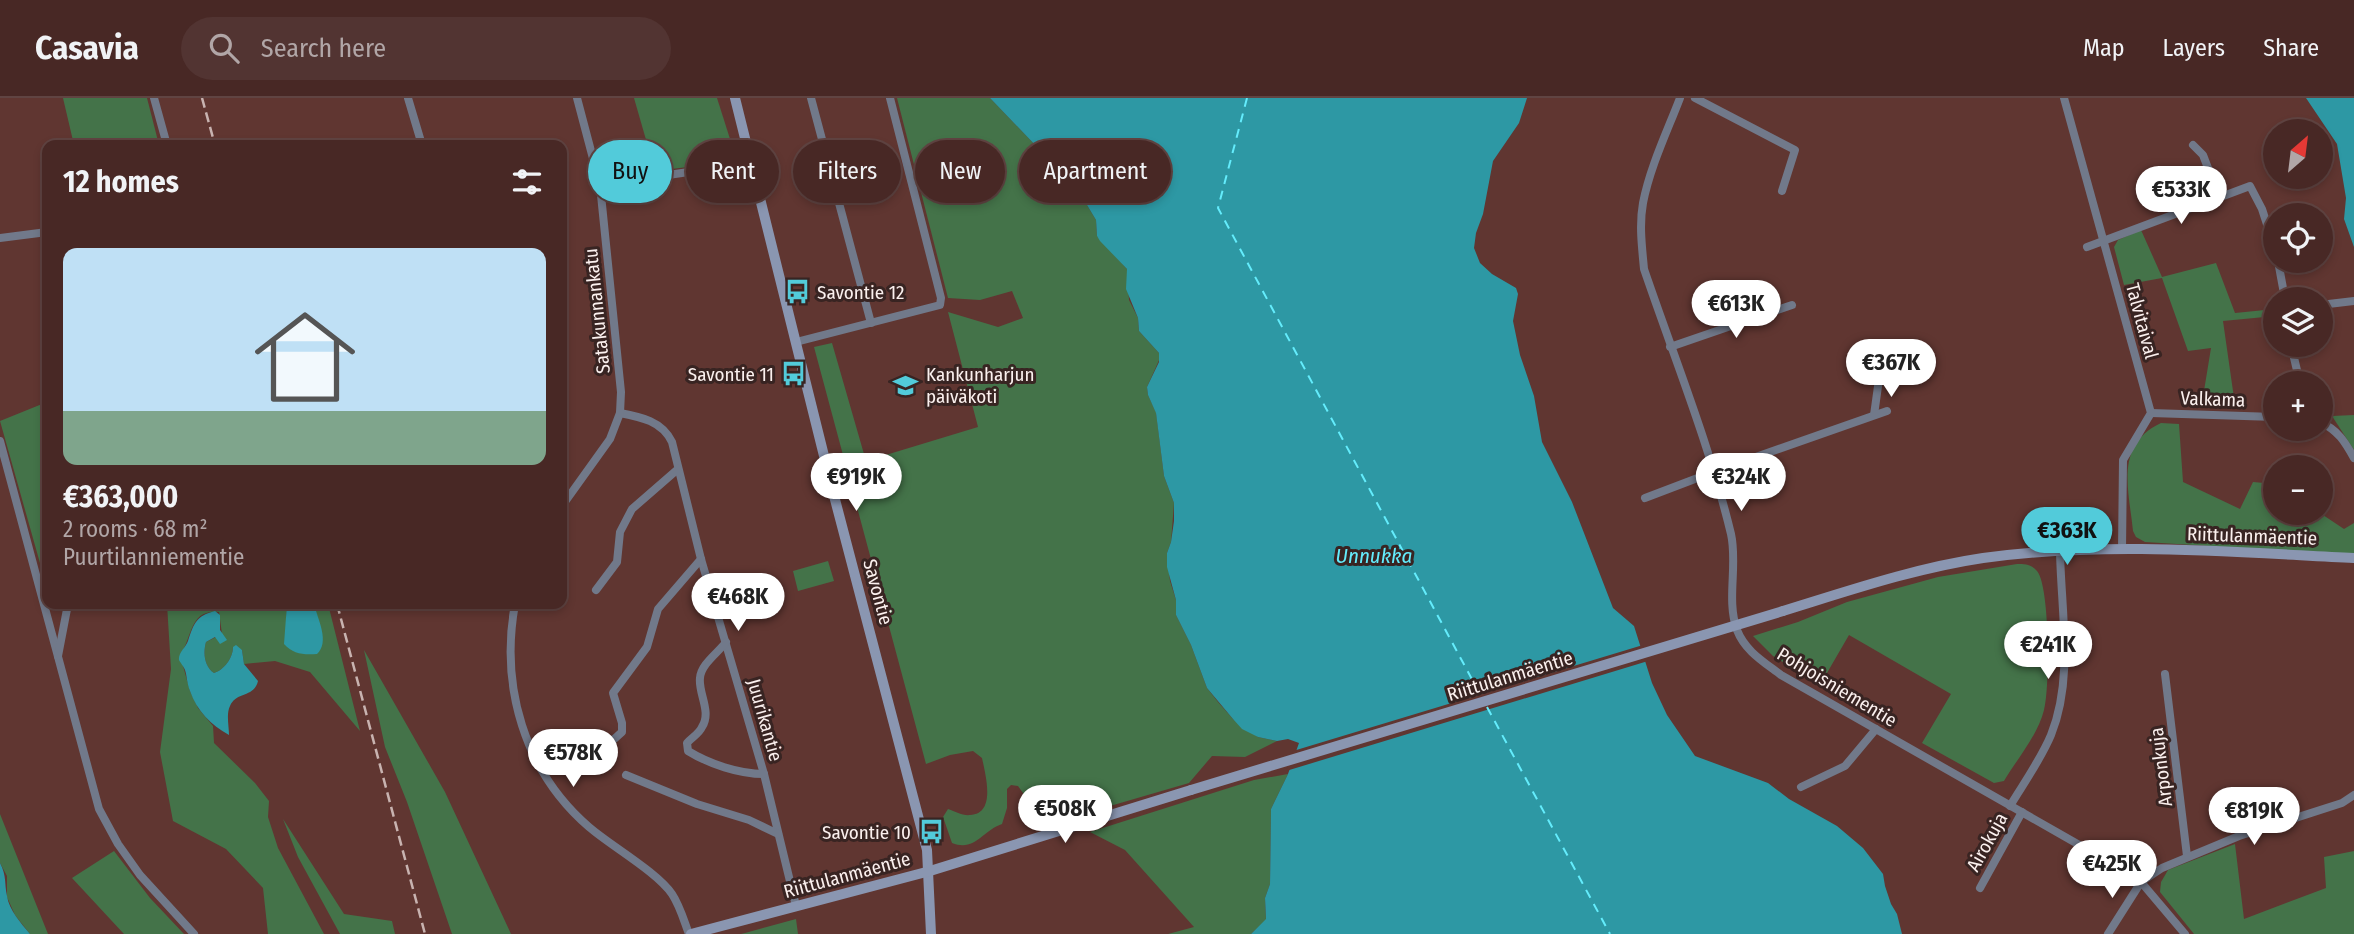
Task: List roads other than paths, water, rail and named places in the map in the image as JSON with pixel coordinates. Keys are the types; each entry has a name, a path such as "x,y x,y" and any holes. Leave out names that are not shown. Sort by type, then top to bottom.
{"street":[{"path":"155,98 166,140"},
{"path":"408,98 421,140"},
{"name":"Satakunnankatu","path":"577,98 588,140"},
{"name":"Savontie","path":"735,98 745,140"},
{"path":"811,98 871,323"},
{"path":"796,342 937,307 941,298 890,98"},
{"name":"Pohjoisniementie","path":"1680,98 1652,170 1643,204 1640,236 1644,269 1716,471 1732,538 1734,611 1737,628 1745,646 1781,675 2141,882 2185,934"},
{"path":"1695,98 1795,150 1782,191"},
{"name":"Talvitaival","path":"2064,98 2151,413"},
{"path":"2193,145 2203,155 2219,197"},
{"path":"2087,247 2250,186 2263,212"},
{"name":"Satakunnankatu","path":"567,499 610,439 620,413 621,392 602,203"},
{"name":"Savontie","path":"760,203 928,850 930,934"},
{"path":"0,238 42,233"},
{"path":"2333,303 2354,301"},
{"path":"1670,347 1792,305"},
{"path":"1874,415 1879,379"},
{"path":"1645,498 1887,411"},
{"name":"Juurikantie","path":"620,413 641,417 663,429 671,442 701,559 764,774 796,906"},
{"path":"2122,550 2123,460 2128,447 2151,413"},
{"name":"Valkama","path":"2151,413 2263,416"},
{"path":"2333,429 2342,437 2354,458"},
{"path":"0,442 42,599"},
{"path":"596,590 617,562 620,532 632,509 678,469"},
{"name":"Riittulanmäentie","path":"690,934 930,871 1919,571 1982,558 2060,551 2122,550 2354,558"},
{"path":"2010,806 2050,736 2062,692 2064,662 2060,551"},
{"path":"602,750 622,732 613,693 647,647 659,609 701,559"},
{"path":"45,609 99,809 118,844 140,875 194,934"},
{"path":"58,659 67,609"},
{"path":"514,609 510,637 512,683 519,714 545,778 588,826 671,892 690,934"},
{"path":"726,642 704,666 700,679 705,723 687,743 688,751 717,764 764,774"},
{"name":"Arponkuja","path":"2165,674 2187,856"},
{"path":"1801,787 1845,766 1876,729"},
{"path":"626,775 697,804 749,820 778,834"},
{"path":"2108,934 2141,882 2162,868 2187,856 2342,803 2354,795"},
{"name":"Airokuja","path":"1980,888 2022,812"}],"water":[{"name":"Unnukka","path":"990,98 1527,98 1519,123 1493,161 1474,248 1480,263 1492,274 1516,288 1518,294 1513,321 1520,355 1534,396 1542,442 1572,502 1613,608 1634,626 1652,683 1667,715 1695,756 1768,783 1789,799 1837,826 1863,848 1883,874 1902,934 1251,934 1266,919 1265,898 1270,884 1271,809 1299,743 1288,739 1277,741 1258,737 1242,729 1207,688 1176,615 1176,600 1167,567 1174,503 1164,476 1156,413 1147,387 1159,362 1159,353 1139,331 1138,318 1126,289 1127,269 1100,241 1096,220 1085,203 1171,203 1171,140 1030,140"},
{"path":"2306,98 2354,98 2354,247 2344,219 2346,198 2337,144 2333,138 2333,119 2320,119"},
{"path":"287,609 316,609 323,637 321,649 317,654 299,653 284,644"},
{"path":"215,611 220,615 220,630 227,640 220,644 215,637 206,642 208,667 214,673 221,669 230,659 236,645 242,650 244,664 258,681 253,690 236,698 230,706 229,735 216,727 197,705 179,660 197,621"},
{"path":"0,863 10,906 30,934 0,934"}],"railway":[{"path":"202,98 214,140"},
{"path":"338,609 425,934"}],"place":[{"name":"Savontie 12","path":"797,292"},
{"name":"Savontie 11","path":"794,374"},
{"name":"Kankunharjun päiväkoti","path":"906,385"},
{"name":"Savontie 10","path":"931,832"}]}
